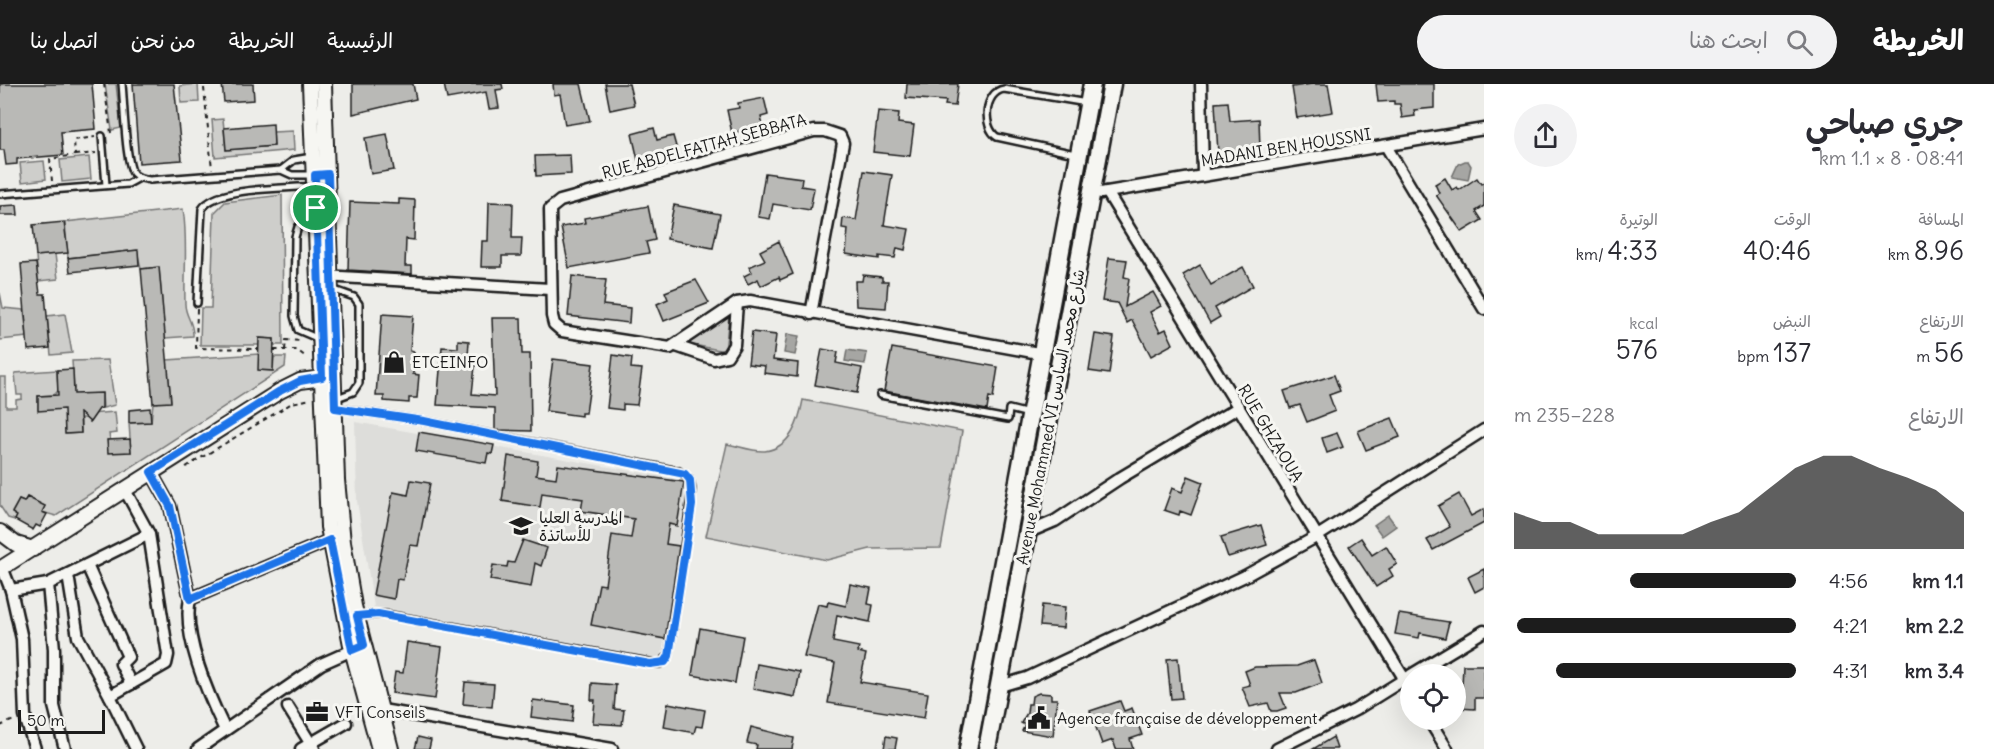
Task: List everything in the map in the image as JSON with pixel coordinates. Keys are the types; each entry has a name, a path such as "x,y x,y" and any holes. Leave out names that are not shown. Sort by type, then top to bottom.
{"main road":[{"path":"310,84 320,157"},
{"path":"324,84 316,208 327,280 314,341 335,403 337,480 343,542 357,616 358,647"},
{"path":"968,749 1033,414 1092,84"},
{"name":"Avenue Mohammed VI شارع محمد السادس","path":"987,749 1029,532 1100,193 1112,84"},
{"path":"319,178 327,280 330,540 375,709 391,749"},
{"path":"1,565 33,549 280,391 300,381 328,377"},
{"path":"0,532 16,544 33,549"},
{"path":"375,709 379,749"}],"street":[{"path":"1201,84 1203,175"},
{"name":"MADANI BEN HOUSSNI","path":"1100,193 1484,129"},
{"name":"RUE ABDELFATTAH SEBBATA","path":"737,303 734,345 727,356 714,358 676,346 660,348 562,331 554,324 550,289 549,217 554,204 707,160 825,131 840,136 843,142 811,314"},
{"path":"1386,146 1484,309"},
{"name":"RUE GHZAOUA","path":"1100,193 1239,407 1316,537 1400,666"},
{"path":"327,280 550,289"},
{"path":"676,346 737,303 750,301 811,314 1044,354"},
{"path":"1029,532 1055,521 1120,478 1239,407"},
{"path":"1000,686 1028,678 1144,626 1245,576 1316,537 1484,430"},
{"path":"151,472 170,506 190,599 192,636 199,670 225,730"},
{"path":"110,696 168,661 149,534 125,490"},
{"path":"11,590 48,584 149,534"},
{"path":"190,599 330,540"},
{"path":"1,565 11,590 22,639 25,716 35,749"},
{"path":"87,565 128,657 122,664 131,684"},
{"path":"68,575 78,637 136,749"},
{"path":"48,584 54,649 54,706 65,749"},
{"path":"1433,664 1484,631"},
{"path":"198,749 321,664 358,647"},
{"path":"1277,749 1400,685"},
{"path":"288,707 309,747 346,723"},
{"path":"375,709 612,749"},
{"path":"1436,730 1447,749"}],"lane":[{"path":"122,84 129,159 133,172 139,178 150,180 281,170 298,176 319,178"},
{"path":"1079,155 997,137 987,123 991,99 999,89 1005,88 1089,103"},
{"path":"102,136 106,185"},
{"path":"281,170 294,160 320,157"},
{"path":"0,194 128,184 139,178"},
{"path":"197,303 204,204 222,194 319,178"},
{"path":"314,341 298,330 294,316 295,237 298,227 316,208"},
{"path":"327,280 354,297 359,304 359,383 353,392 335,403"},
{"path":"880,396 1008,419 1009,410 1033,414"},
{"path":"335,403 679,471 690,480 692,489 669,656 660,664 385,614 357,616"}],"path":[{"path":"75,155 74,140 111,135 104,84"},
{"path":"204,88 212,175"},
{"path":"53,190 50,159 103,152"},
{"path":"197,303 196,348 259,349"},
{"path":"285,350 286,340 314,341"},
{"path":"274,350 297,350 306,357"},
{"path":"178,472 292,403 312,399"},
{"path":"0,726 25,716"}],"shaded area":[{"path":"105,84 116,84 121,128 112,130"},
{"path":"198,84 199,102 181,103 180,86"},
{"path":"223,119 226,150 274,146 273,132 293,131 294,150 215,157 212,120"},
{"path":"89,157 91,179 62,182 60,160"},
{"path":"44,161 46,179 22,182 20,163"},
{"path":"1468,161 1471,166 1468,180 1452,177 1458,164"},
{"path":"282,195 283,345 274,345 274,339 260,338 259,345 200,345 201,308 211,308 214,213 225,202"},
{"path":"183,209 186,245 185,304 193,336 165,338 159,267 141,269 137,250 68,258 65,222"},
{"path":"55,254 58,279 38,281 36,256"},
{"path":"0,293 3,308 24,310 27,337 0,340"},
{"path":"65,314 72,353 51,355 47,316"},
{"path":"729,315 725,351 688,344"},
{"path":"787,334 799,336 795,355 784,353"},
{"path":"847,350 867,353 865,364 845,361"},
{"path":"259,354 259,370 273,371 274,357 286,357 285,367 56,516 42,512 45,506 27,497 24,502 19,500 12,512 17,516 15,520 8,518 0,506 0,377 6,377 6,407 16,407 16,400 22,399 22,395 17,395 15,373 57,370 58,391 54,395 38,396 38,410 68,408 66,434 81,433 81,418 86,418 89,414 115,412 117,433 109,434 110,440 107,440 131,452 129,423 151,422 153,403 171,401 167,360"},
{"path":"108,360 115,405 103,408 102,394 75,399 70,390 74,389 72,361"},
{"path":"803,400 962,431 941,548 870,549 827,560 706,536 727,444 751,450 774,449 792,432"},
{"name":"المدرسة العليا للأساتذة","path":"355,422 688,481 661,661 374,607 357,501"},
{"path":"1388,515 1396,526 1382,536 1374,525"}],"building":[{"path":"0,84 92,84 96,129 61,132 63,155 17,159 17,164 6,165 4,150 0,150"},
{"path":"133,84 174,84 182,160 139,163"},
{"path":"222,84 253,84 254,100 224,102"},
{"path":"353,84 413,84 416,99 353,114"},
{"path":"444,84 502,84 503,89 496,90 499,108 489,109 486,92 447,99"},
{"path":"553,84 581,84 590,121 565,125 560,94 554,95"},
{"path":"605,84 629,84 634,105 610,110"},
{"path":"907,84 958,84 955,106 945,105 946,101 906,98"},
{"path":"1328,84 1333,112 1297,118 1292,87"},
{"path":"1376,84 1434,84 1434,108 1414,110 1415,116 1402,118 1400,104 1394,104 1394,101 1378,102"},
{"path":"764,98 768,115 761,117 763,126 732,133 727,110 739,108 738,103"},
{"path":"1228,102 1230,121 1259,119 1260,150 1218,153 1215,103"},
{"path":"878,111 899,113 898,123 914,125 910,156 873,152"},
{"path":"273,124 274,146 226,150 224,128"},
{"path":"654,128 657,140 673,136 677,150 638,160 632,134"},
{"path":"387,134 394,170 371,174 365,138"},
{"path":"570,155 571,174 536,176 535,156"},
{"path":"864,171 892,175 884,225 909,229 905,250 897,248 895,258 879,256 879,259 846,254 848,229 842,228 843,218 856,220"},
{"path":"765,173 802,178 801,186 814,188 810,210 773,204 770,219 758,217"},
{"path":"1445,178 1452,190 1457,187 1459,190 1477,178 1481,184 1484,182 1484,206 1476,211 1482,220 1462,232 1436,195 1439,193 1435,184"},
{"path":"399,199 415,200 414,240 406,239 405,266 412,266 412,274 348,270 350,202 399,204"},
{"path":"489,202 513,203 512,238 522,238 521,256 502,256 502,267 481,267 482,241 488,241"},
{"path":"17,205 18,215 0,215 0,206"},
{"path":"674,205 720,214 713,248 667,239"},
{"path":"648,206 655,240 646,242 649,253 569,268 561,227 585,223 584,218"},
{"path":"64,222 68,253 36,256 33,225"},
{"path":"779,241 793,274 780,280 779,277 761,286 758,279 748,284 744,276 752,272 749,267 765,260 760,251"},
{"path":"138,250 139,265 70,272 68,258"},
{"path":"1109,258 1127,260 1124,277 1129,278 1125,307 1153,292 1161,306 1150,312 1160,332 1166,329 1173,344 1151,356 1132,320 1127,323 1117,303 1102,301"},
{"path":"36,263 40,294 45,294 50,348 28,350 21,264"},
{"path":"1200,265 1211,285 1243,267 1253,286 1215,308 1220,317 1210,323 1183,275"},
{"path":"159,267 171,402 153,403 141,269"},
{"path":"863,275 882,277 882,281 888,281 886,308 856,306 855,281 862,281"},
{"path":"572,276 606,280 603,305 630,308 629,323 568,316"},
{"path":"696,280 709,303 664,321 657,304 668,299 665,292"},
{"path":"382,314 413,316 410,351 414,352 413,374 419,375 417,398 409,398 409,403 384,401 384,396 376,396"},
{"path":"492,318 521,318 522,354 530,354 531,431 495,430 495,408 437,405 442,347 458,348 458,340 469,341 468,356 476,357 472,394 495,396"},
{"path":"752,332 776,335 773,360 798,363 797,377 764,373 765,366 748,364"},
{"path":"1095,334 1114,337 1109,374 1089,371"},
{"path":"259,338 274,339 273,371 258,370"},
{"path":"892,348 998,367 993,398 989,397 987,410 884,391"},
{"path":"822,349 838,352 836,363 862,368 857,393 815,385"},
{"path":"613,355 632,358 631,368 642,369 637,405 623,404 623,410 607,408"},
{"path":"553,359 593,364 586,413 581,413 581,416 546,411"},
{"path":"73,369 74,394 102,393 102,408 90,422 80,413 81,433 65,434 64,409 38,411 38,396 58,395 57,370"},
{"path":"1334,375 1340,391 1329,395 1335,411 1307,422 1300,405 1290,408 1284,391"},
{"path":"150,408 151,422 129,423 129,410"},
{"path":"1392,418 1400,437 1366,450 1358,431"},
{"path":"419,432 494,445 492,454 488,453 486,463 416,451"},
{"path":"1337,433 1343,447 1327,453 1322,438"},
{"path":"130,439 131,452 108,453 107,440"},
{"path":"508,456 538,461 536,475 556,478 558,465 684,482 677,526 669,524 666,544 679,546 665,639 591,625 599,584 605,585 612,535 631,538 634,519 581,511 583,499 542,493 540,507 502,501"},
{"path":"1188,476 1203,482 1191,515 1180,511 1179,515 1164,510 1172,488 1182,492"},
{"path":"411,480 430,483 418,546 410,545 403,580 397,579 394,599 373,595 393,492 408,495"},
{"path":"1459,494 1471,516 1484,509 1484,523 1433,550 1427,540 1450,527 1438,506"},
{"path":"27,497 45,506 42,512 47,514 40,527 36,525 33,530 15,520 17,516 12,513 19,500 24,502"},
{"path":"1261,525 1267,545 1228,557 1221,537"},
{"path":"1361,538 1372,555 1386,546 1397,564 1389,569 1393,576 1376,587 1349,546"},
{"path":"523,540 547,548 541,566 535,563 531,587 490,580 493,565 507,567 508,562 514,563"},
{"path":"1484,569 1484,587 1475,592 1468,577"},
{"path":"850,584 871,588 868,604 873,605 870,622 837,615 833,642 859,647 858,652 866,654 860,682 928,693 924,718 828,703 835,663 804,657 818,604 827,606 828,602 846,606"},
{"path":"1042,605 1065,607 1063,628 1040,626"},
{"path":"1399,614 1449,622 1445,638 1420,633 1419,638 1395,634"},
{"path":"700,628 743,636 735,683 692,675"},
{"path":"407,642 442,647 435,699 392,693 395,672 403,673"},
{"path":"1178,658 1182,698 1171,699 1167,659"},
{"path":"1314,660 1322,683 1296,693 1280,693 1286,708 1277,711 1271,711 1268,703 1250,707 1242,687 1250,685 1245,671 1255,667 1297,666"},
{"path":"757,664 800,672 795,697 753,689"},
{"path":"1466,665 1484,665 1484,698 1475,698 1475,709 1466,708"},
{"path":"465,682 494,684 492,707 463,704"},
{"path":"592,683 616,685 614,709 624,710 622,725 593,723 595,700 591,700"},
{"name":"Agence française de développement","path":"1039,693 1051,694 1051,699 1057,699 1053,736 1022,731 1025,725 1021,723 1027,713 1028,704 1031,704 1032,696"},
{"path":"533,700 574,705 572,722 531,717"},
{"path":"1120,701 1124,711 1132,708 1142,735 1130,739 1133,749 1116,749 1113,740 1102,744 1090,711"},
{"path":"668,703 705,710 702,727 696,726 694,733 664,727"},
{"path":"751,727 794,738 792,749 756,749 757,745 747,743"},
{"path":"886,736 897,738 895,749 884,749"},
{"path":"418,737 431,740 429,749 415,749"},
{"path":"1333,737 1337,749 1313,749"}],"place":[{"name":"ETCEINFO","path":"394,362"},
{"name":"المدرسة العليا للأساتذة","path":"521,526"},
{"name":"VFT Conseils","path":"317,712"},
{"name":"Agence française de développement","path":"1039,718"}],"route":[{"path":"328,174 335,408 424,421 679,471 690,480 692,505 669,656 665,662 650,664 370,613 357,616 364,645 352,650 330,540 190,599 170,506 151,472 280,391 300,381 322,377 316,208 315,175 328,174"}]}
